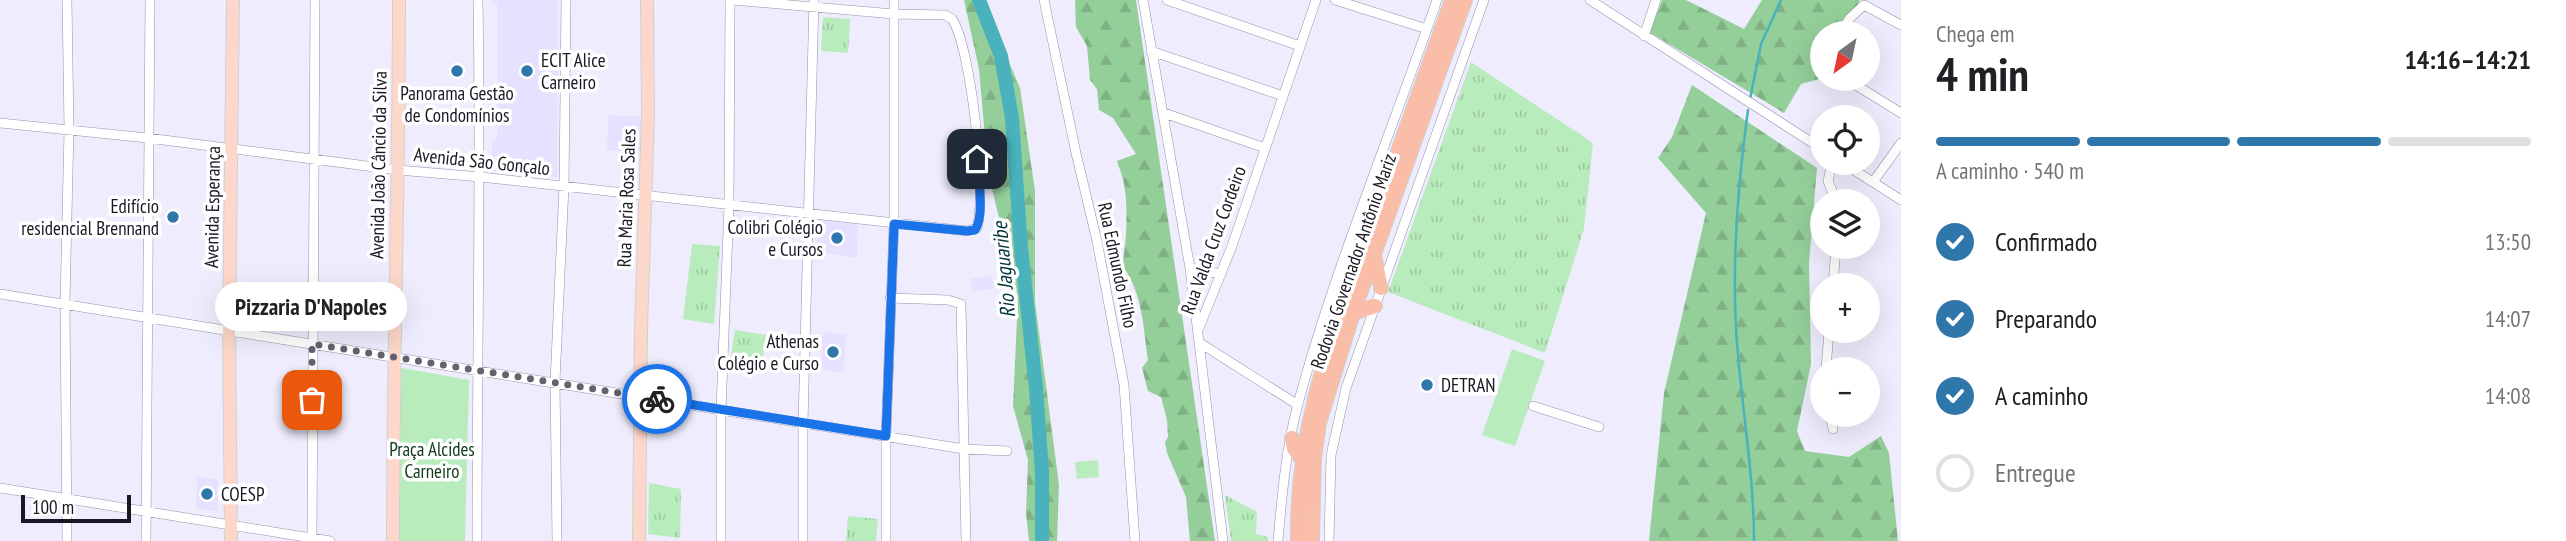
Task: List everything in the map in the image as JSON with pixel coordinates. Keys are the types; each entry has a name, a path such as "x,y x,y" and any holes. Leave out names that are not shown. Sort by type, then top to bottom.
{"highway":[{"name":"Rodovia Governador Antônio Mariz","path":"1298,541 1298,495 1302,458 1315,396 1337,324 1452,0"},
{"name":"Rodovia Governador Antônio Mariz","path":"1312,541 1314,459 1319,423 1353,313 1465,0"},
{"path":"1374,255 1381,288"},
{"path":"1353,313 1375,306"},
{"path":"1298,405 1315,396"},
{"path":"1292,438 1294,449 1302,458"}],"main road":[{"name":"Avenida Esperança","path":"231,541 229,331 233,0"},
{"name":"Avenida João Câncio da Silva","path":"393,541 399,0"},
{"name":"Rua Maria Rosa Sales","path":"639,541 641,329 647,195 647,0"}],"street":[{"path":"67,0 67,541"},
{"path":"146,541 150,0"},
{"path":"312,540 315,0"},
{"path":"477,541 481,177 478,0"},
{"path":"557,541 555,382 564,186 566,0"},
{"path":"721,541 721,410 729,205 731,0 814,4 894,14"},
{"path":"886,541 886,436 894,224 894,0"},
{"name":"Rua Edmundo Filho","path":"1044,0 1097,241 1122,373 1135,541"},
{"path":"1143,0 1199,330"},
{"path":"1167,0 1300,46"},
{"name":"Rua Valda Cruz Cordeiro","path":"1223,541 1199,330 1316,0"},
{"path":"1335,0 1427,29"},
{"path":"1367,10 1371,0"},
{"path":"1278,541 1282,496 1298,405 1342,267 1437,0"},
{"path":"1329,541 1330,461 1346,388 1484,0"},
{"path":"1590,0 1810,141"},
{"path":"1644,36 1656,0"},
{"path":"803,541 803,423 814,4"},
{"path":"1848,21 1863,6 1880,12 1901,25"},
{"name":"Avenida São Gonçalo","path":"0,123 148,138 398,170 894,224 975,230 979,221 975,110 958,31 952,19 939,15 894,14"},
{"path":"1151,51 1283,96"},
{"path":"1865,91 1901,113"},
{"path":"1164,113 1265,148"},
{"path":"1873,182 1901,143"},
{"path":"1862,175 1901,200"},
{"path":"1190,268 1221,274"},
{"path":"0,294 964,449 1007,451"},
{"path":"890,298 956,301 961,306 966,541"},
{"path":"1200,343 1298,405"},
{"path":"1533,406 1599,427"},
{"path":"0,488 330,541"}],"shaded area":[{"name":"ECIT Alice Carneiro","path":"492,0 558,0 557,177 491,170 492,144 497,139 497,3"},
{"path":"608,115 646,117 643,152 607,150"},
{"name":"Colibri Colégio e Cursos","path":"818,220 858,224 857,258 816,252"},
{"path":"992,276 994,288 972,291 971,279"},
{"name":"Athenas Colégio e Curso","path":"823,332 846,335 844,373 820,369"},
{"name":"COESP","path":"197,477 218,479 218,511 196,509"}],"green space":[{"path":"964,0 986,0 985,6 1020,88 1035,191 1035,302 1059,485 1057,541 1029,541 1026,513 1028,460 1013,406 1018,297 988,172 979,69"},
{"path":"1075,0 1136,0 1215,541 1190,541 1186,497 1167,453 1167,420 1161,397 1148,391 1142,368 1148,360 1141,311 1134,287 1122,265 1126,208 1122,174 1117,161 1136,154 1113,118 1099,110 1097,89 1090,80 1087,46 1076,27"},
{"path":"1662,0 1686,0 1744,29 1762,0 1860,0 1849,21 1810,21 1810,82 1801,84 1784,113 1649,32"},
{"path":"823,17 850,19 848,53 821,51"},
{"path":"1471,62 1593,143 1584,229 1545,353 1388,292"},
{"path":"1692,85 1810,163 1810,175 1816,175 1815,189 1810,189 1811,357 1797,431 1805,451 1849,457 1881,436 1889,453 1898,541 1649,541 1664,393 1706,213 1658,158 1672,137"},
{"path":"692,244 720,246 714,324 683,319"},
{"path":"735,330 766,335 761,372 729,368"},
{"path":"1512,349 1545,361 1515,446 1482,435"},
{"name":"Praça Alcides Carneiro","path":"397,367 469,380 465,541 397,541"},
{"path":"1098,460 1099,477 1077,479 1075,462"},
{"path":"649,483 681,489 680,538 648,534"},
{"path":"1225,495 1257,512 1256,534 1268,537 1268,541 1231,541"},
{"path":"848,516 878,519 876,541 846,541"}],"waterway":[{"name":"Rio Jaguaribe","path":"979,0 1001,56 1012,118 1042,472 1042,541"},
{"path":"1750,99 1761,44 1781,0"},
{"path":"1748,110 1737,219 1735,300 1752,488 1754,541"}],"way so far":[{"path":"312,400 312,344 657,399"}],"place":[{"name":"Panorama Gestão de Condomínios","path":"457,71"},
{"name":"ECIT Alice Carneiro","path":"527,71"},
{"name":"Edifício residencial Brennand","path":"173,217"},
{"name":"Colibri Colégio e Cursos","path":"837,238"},
{"name":"Athenas Colégio e Curso","path":"833,352"},
{"name":"DETRAN","path":"1427,385"},
{"name":"Pizzaria D'Napoles","path":"312,400"},
{"name":"COESP","path":"207,494"}],"route":[{"path":"657,399 886,436 894,224 975,230 979,207 977,159"}]}
